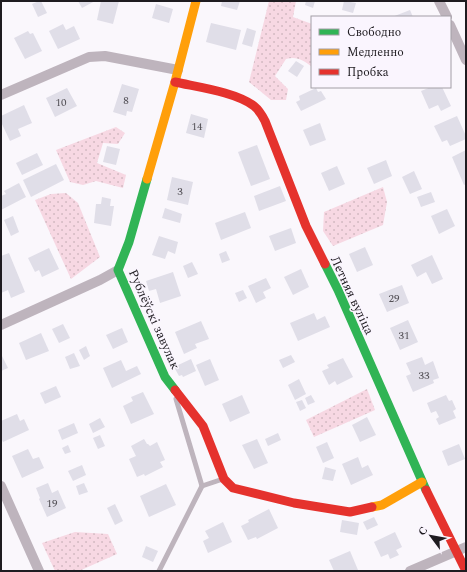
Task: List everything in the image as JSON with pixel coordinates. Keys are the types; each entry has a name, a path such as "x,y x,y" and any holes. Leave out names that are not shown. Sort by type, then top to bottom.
{"street":[{"name":"Рублёўскі завулак","path":"196,1 175,82 129,242 118,270 165,377 203,426 224,479"},
{"path":"439,1 446,16"},
{"path":"451,27 466,60"},
{"path":"1,95 89,57 105,56 178,70"},
{"name":"Летняя вуліца","path":"175,82 222,93 252,104 259,110 266,121 306,226 338,290 422,482 461,549 466,571"},
{"path":"1,325 100,280 118,270"},
{"path":"224,479 233,488 294,503 350,512 382,505 422,482"},
{"path":"1,486 38,571"},
{"path":"410,571 461,549"}],"lane":[{"path":"159,571 202,486 173,388"},
{"path":"202,486 224,479"}],"shaded area":[{"path":"269,1 296,1 293,17 311,24 311,66 300,59 286,59 275,76 288,89 286,100 271,100 249,82"},
{"path":"116,127 125,133 118,144 103,143 97,163 126,175 123,188 96,181 83,185 70,182 56,150"},
{"path":"383,187 387,202 383,225 333,246 323,231 324,212"},
{"path":"66,193 78,203 100,257 71,279 35,200 51,194"},
{"path":"367,389 375,410 314,437 306,420"},
{"path":"75,532 108,534 117,554 79,571 55,571 42,543"}],"building":[{"path":"41,1 47,13 38,17 32,4"},
{"path":"78,1 95,1 82,8"},
{"path":"101,1 119,1 113,24 97,20"},
{"path":"222,1 240,1 237,10 221,6"},
{"path":"306,1 315,1 313,8 305,5"},
{"path":"344,1 356,3 353,13 342,10"},
{"path":"156,4 173,9 169,23 152,18"},
{"path":"410,10 413,16 395,16"},
{"path":"211,23 241,30 236,50 206,42"},
{"path":"63,24 66,30 74,26 80,39 58,49 49,31"},
{"path":"247,28 256,31 252,47 242,44"},
{"path":"28,31 30,34 33,33 42,51 25,59 14,38"},
{"path":"296,61 304,66 297,77 288,71"},
{"path":"122,84 139,89 132,112 127,111 126,116 113,112"},
{"path":"67,88 77,106 55,117 46,98"},
{"path":"316,88 318,92 321,91 326,99 301,111 296,102 300,100 299,96"},
{"path":"428,88 442,88 451,106 441,111 438,105 429,109 421,91"},
{"path":"24,105 32,123 18,129 21,136 10,141 1,122 1,116"},
{"path":"191,114 208,119 204,138 186,133"},
{"path":"457,116 466,139 450,146 447,140 442,142 434,126"},
{"path":"320,123 326,140 310,146 303,130"},
{"path":"257,145 270,179 251,186 238,152"},
{"path":"107,146 120,149 116,165 103,162"},
{"path":"466,150 466,184 464,185 452,157"},
{"path":"37,153 43,165 22,175 16,163"},
{"path":"386,160 392,176 374,184 367,168"},
{"path":"56,164 64,180 31,197 23,180"},
{"path":"337,166 345,184 329,191 321,173"},
{"path":"414,171 422,189 410,194 402,177"},
{"path":"172,177 193,182 188,205 167,200"},
{"path":"19,183 26,197 1,210 1,196 6,194 4,191"},
{"path":"280,186 286,201 259,211 254,196"},
{"path":"431,192 435,202 421,207 417,197"},
{"path":"102,197 111,199 110,206 114,206 111,226 94,223 96,204 101,204"},
{"path":"165,208 182,214 180,223 162,218"},
{"path":"447,209 455,226 439,234 431,216"},
{"path":"245,212 251,228 221,240 215,223"},
{"path":"13,216 19,232 11,236 4,220"},
{"path":"291,228 296,243 275,251 269,236"},
{"path":"159,236 178,242 175,254 168,251 165,259 152,255"},
{"path":"365,247 373,265 357,272 349,254"},
{"path":"49,248 59,269 42,277 39,270 35,272 28,258"},
{"path":"226,251 230,260 222,263 219,254"},
{"path":"9,253 25,292 11,298 8,290 1,293 1,256"},
{"path":"432,255 443,279 432,284 426,272 417,277 411,265"},
{"path":"192,262 198,274 188,278 183,266"},
{"path":"301,269 309,287 293,295 284,277"},
{"path":"173,272 181,296 160,303 156,289 149,291 146,281"},
{"path":"266,278 271,288 263,292 266,298 256,303 248,286"},
{"path":"402,285 409,303 387,312 379,294"},
{"path":"243,290 247,298 239,302 235,293"},
{"path":"314,313 317,320 325,316 330,327 298,341 290,323"},
{"path":"408,320 418,342 400,350 390,328"},
{"path":"201,321 209,339 195,344 197,348 184,354 175,332"},
{"path":"63,324 70,338 59,343 52,329"},
{"path":"122,328 128,342 113,349 106,335"},
{"path":"41,333 49,351 26,360 19,343"},
{"path":"86,346 90,356 84,360 79,350"},
{"path":"74,353 80,366 70,369 65,357"},
{"path":"1,354 8,368 1,371"},
{"path":"291,355 295,362 283,368 279,360"},
{"path":"422,357 425,365 433,361 439,378 433,380 434,383 413,392 406,376 411,374 406,363"},
{"path":"343,358 353,377 337,385 335,381 329,385 322,371 329,368 327,365"},
{"path":"191,359 196,371 183,377 182,375 179,376 174,367"},
{"path":"210,359 219,380 205,386 196,365"},
{"path":"121,360 126,371 137,366 141,374 112,388 103,368"},
{"path":"299,379 306,394 295,400 288,385"},
{"path":"56,386 61,397 45,404 40,393"},
{"path":"143,392 154,414 131,424 123,406 133,401 131,397"},
{"path":"242,395 250,413 230,422 222,404"},
{"path":"311,395 315,402 308,405 305,398"},
{"path":"446,395 449,401 452,400 456,409 453,411 456,418 439,425 436,419 439,417 436,411 431,413 427,403"},
{"path":"302,400 306,408 300,411 296,402"},
{"path":"17,414 20,421 24,419 29,430 3,442 1,438 1,421"},
{"path":"367,417 376,435 360,442 352,425"},
{"path":"100,418 105,427 93,433 89,424"},
{"path":"74,423 78,433 62,440 58,430"},
{"path":"278,433 281,440 268,446 265,439"},
{"path":"100,435 105,446 98,449 93,438"},
{"path":"144,439 150,446 157,442 165,460 160,462 163,467 145,476 144,474 137,477 129,459 136,456 131,446"},
{"path":"257,439 268,463 254,469 242,445"},
{"path":"327,442 334,458 323,463 316,447"},
{"path":"459,444 465,459 448,466 442,451"},
{"path":"68,445 71,452 65,454 62,448"},
{"path":"28,449 33,459 39,457 44,468 22,478 12,456"},
{"path":"358,457 362,468 368,465 373,475 351,485 342,464"},
{"path":"82,465 86,475 73,481 68,471"},
{"path":"325,467 336,470 333,481 322,479"},
{"path":"48,483 52,493 58,490 66,508 47,517 36,488"},
{"path":"84,483 88,492 79,495 76,486"},
{"path":"166,484 176,505 149,517 140,496"},
{"path":"115,504 123,521 115,525 107,508"},
{"path":"269,509 278,528 257,539 256,537 248,540 241,526 249,522 248,520"},
{"path":"374,517 378,525 367,530 363,522"},
{"path":"342,520 359,523 357,535 340,532"},
{"path":"223,522 232,542 208,553 203,541 209,538 205,531"},
{"path":"395,532 402,547 396,550 399,555 390,559 388,554 381,557 374,542"},
{"path":"146,546 158,551 153,562 142,557"},
{"path":"350,551 358,570 334,571 329,560"}],"traffic: fast":[{"path":"147,179 129,242 118,270 165,377 175,390"},
{"path":"325,264 338,290 426,490"}],"traffic: slow":[{"path":"147,179 175,82 196,1"},
{"path":"372,507 382,505 422,482"}],"traffic: jam":[{"path":"175,82 237,97 254,106 259,111 265,121 306,226 325,264"},
{"path":"175,390 203,426 224,479 233,488 294,503 350,512 372,507"},
{"path":"426,490 466,571"}]}
